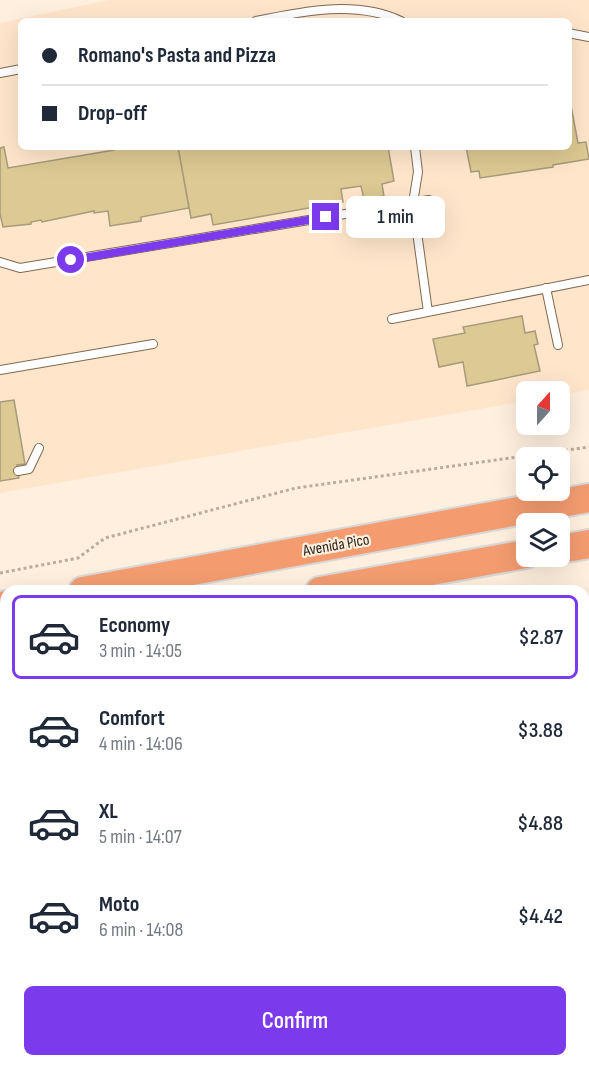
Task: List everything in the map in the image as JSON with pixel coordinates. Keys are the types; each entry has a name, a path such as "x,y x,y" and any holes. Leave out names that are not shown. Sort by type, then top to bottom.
{"highway":[{"name":"Avenida Pico","path":"116,585 589,498"},
{"path":"570,547 589,544"},
{"path":"353,585 516,556"}],"lane":[{"path":"269,18 322,6 369,8 394,18"},
{"path":"572,34 589,37"},
{"path":"0,73 18,70"},
{"path":"416,150 418,172 413,203 428,312"},
{"path":"0,262 20,268 429,200"},
{"path":"392,319 589,280"},
{"path":"546,288 558,345"},
{"path":"0,370 153,344"},
{"path":"18,471 29,468 39,448"}],"path":[{"path":"0,573 78,558 105,538 296,488 589,447"}],"shaded area":[{"path":"109,0 589,0 589,390 570,393 570,381 516,381 516,403 0,493 0,23 18,19 18,150 572,150 572,18 24,18"}],"building":[{"path":"572,111 578,143 586,142 589,159 480,178 479,171 471,172 467,150 572,150"},
{"path":"4,147 8,168 114,150 179,150 189,208 141,217 141,221 110,226 108,211 94,213 94,211 42,222 41,220 31,222 31,224 3,227 0,214 0,148"},
{"path":"179,150 389,150 394,181 382,184 384,196 364,199 361,186 341,189 343,202 213,225 211,214 191,218"},
{"path":"522,316 525,333 535,331 538,344 534,345 540,371 467,386 463,362 439,367 433,339 465,333 463,327"},
{"path":"14,400 25,464 17,465 19,478 0,481 0,402"}],"route":[{"path":"71,260 326,217"}]}
